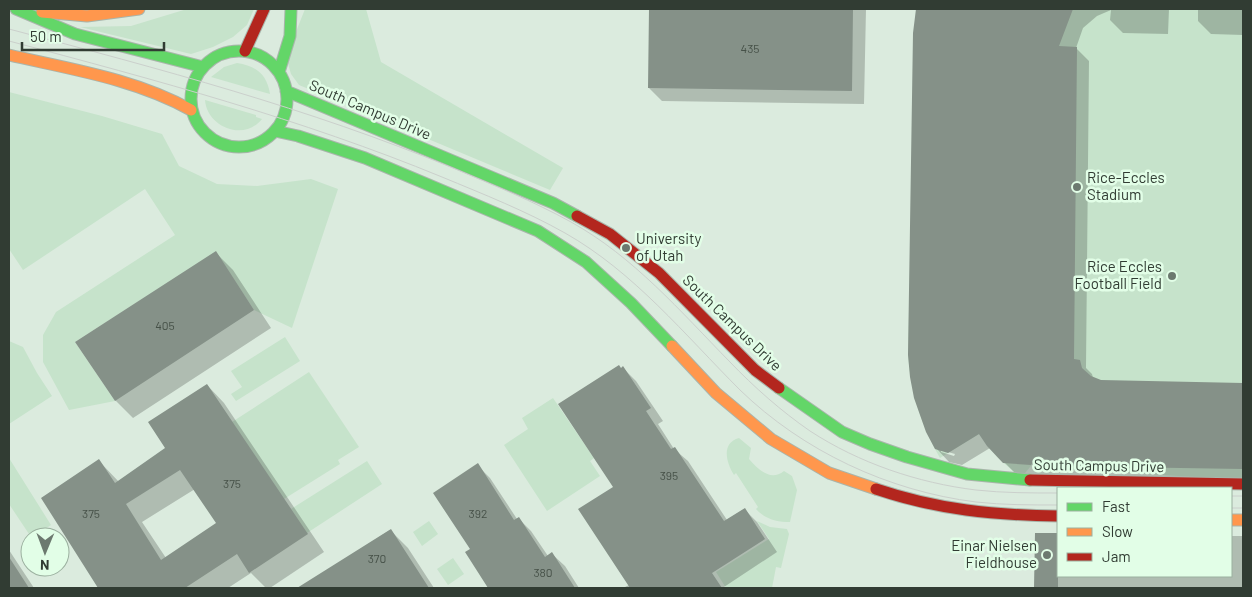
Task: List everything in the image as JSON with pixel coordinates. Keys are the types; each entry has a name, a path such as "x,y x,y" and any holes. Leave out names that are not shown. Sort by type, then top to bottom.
{"street":[{"path":"20,10 87,16 139,9"},
{"path":"245,51 264,9"},
{"path":"279,72 290,36 291,9"},
{"path":"20,10 75,34 203,67"},
{"path":"245,51 258,55 270,62 279,72 286,91 287,106 283,118 275,131 261,142 244,147 227,146 211,139 199,126 191,110 191,90 195,78 203,67 215,57 229,52 245,51"},
{"path":"9,54 122,82 168,97 191,110"},
{"name":"South Campus Drive","path":"286,91 553,203 610,234 659,273 755,370 842,432 870,444 967,474 1020,480 1243,484"},
{"path":"275,131 298,136 365,158 538,231 592,268 631,303 716,393 771,439 828,473 896,496 951,509 1002,515 1057,516"}],"green space":[{"path":"187,9 254,9 247,25 233,37 213,47 191,54 80,27 131,26"},
{"path":"305,9 366,9 381,62 563,168 550,190 299,85 291,74 286,57"},
{"name":"Rice-Eccles Stadium","path":"916,9 1243,9 1243,480 1065,469 1039,456 1021,478 997,457 979,434 940,458 927,433 914,396 908,355"},
{"path":"237,63 250,66 260,72 266,81 270,94 211,77 224,67"},
{"path":"9,92 162,134 179,166 217,184 257,186 311,179 338,189 292,328 254,310 216,252 75,342 115,401 69,410 43,362 43,335 56,312 175,235 145,189 23,270 9,249"},
{"path":"205,100 256,115 256,117 262,119 246,130 228,128 212,118 207,110"},
{"path":"285,337 300,361 236,401 231,394 242,387 231,371"},
{"path":"9,341 23,347 52,396 9,424"},
{"path":"309,372 359,447 338,460 340,464 284,499 232,422"},
{"path":"553,398 594,458 590,461 600,476 547,511 504,445 528,429 522,418"},
{"path":"739,438 751,448 749,459 760,470 769,475 779,474 784,471 792,476 797,490 790,522 772,519 763,515 756,509 758,507 736,473 734,475 727,459 727,448 733,440"},
{"path":"9,458 51,525 48,527 24,527 9,504"},
{"path":"367,461 382,484 307,533 291,509"},
{"path":"429,521 438,534 422,546 413,532"},
{"path":"757,521 770,527 787,529 789,534 781,568 776,567 772,588 726,588 716,572 769,539"},
{"path":"453,558 464,574 448,585 437,569"}],"building":[{"path":"649,9 853,9 852,91 648,88"},
{"path":"916,9 1073,9 1059,46 1077,47 1074,359 1080,360 1082,368 1091,376 1101,380 1243,383 1243,469 1057,466 1039,456 1031,465 1003,463 979,434 948,453 935,449 926,432 914,398 908,355 913,33"},
{"path":"216,251 254,310 115,401 75,342"},
{"path":"619,365 621,368 623,366 651,408 646,411 671,449 675,447 724,521 745,508 765,539 712,573 722,588 630,588 578,509 613,487 558,404"},
{"path":"207,384 308,534 249,573 237,554 185,588 98,588 70,544 70,527 59,527 41,498 99,459 115,483 165,448 148,422","holes":["180,470 216,523 161,560 126,504"]},
{"path":"478,463 514,520 519,517 545,557 552,552 575,588 488,588 465,552 470,549 433,493"},
{"path":"391,529 429,588 297,588"},
{"path":"1035,533 1057,533 1058,588 1034,588"},
{"path":"9,557 20,577 29,588 9,588"}],"tram line":[{"path":"9,29 122,59 289,108 398,146 513,193 571,222 615,251 655,286 758,390 810,431 848,453 911,477 954,487 1017,493 1057,493"},
{"path":"9,41 173,86 282,119 389,156 504,203 565,233 614,266 658,306 740,390 791,432 819,449 879,478 943,497 986,503 1057,505"},
{"path":"1232,496 1243,496"},
{"path":"1232,508 1243,508"}],"traffic: fast":[{"path":"16,9 75,34 203,67"},
{"path":"279,72 290,36 291,9"},
{"path":"239,51 257,55 273,65 283,81 287,99 283,117 273,133 257,143 239,147 221,143 205,133 195,117 191,99 195,81 205,65 221,55 239,51"},
{"path":"286,91 553,203 577,216"},
{"path":"275,131 298,136 365,158 538,231 586,262 631,303 672,346"},
{"path":"779,388 842,432 870,444 967,474 1030,480"}],"traffic: slow":[{"path":"42,12 87,16 139,9"},
{"path":"9,55 102,76 148,90 191,110"},
{"path":"672,346 716,393 771,439 829,473 876,489"},
{"path":"1232,520 1243,520"}],"traffic: jam":[{"path":"245,51 264,9"},
{"path":"577,216 610,234 659,273 755,370 779,388"},
{"path":"1030,480 1243,484"},
{"path":"876,489 944,507 989,513 1057,516"}],"place":[{"name":"Rice-Eccles Stadium","path":"1077,187"},
{"name":"University of Utah","path":"626,248"},
{"name":"Rice Eccles Football Field","path":"1172,276"},
{"name":"Einar Nielsen Fieldhouse","path":"1047,555"}]}
